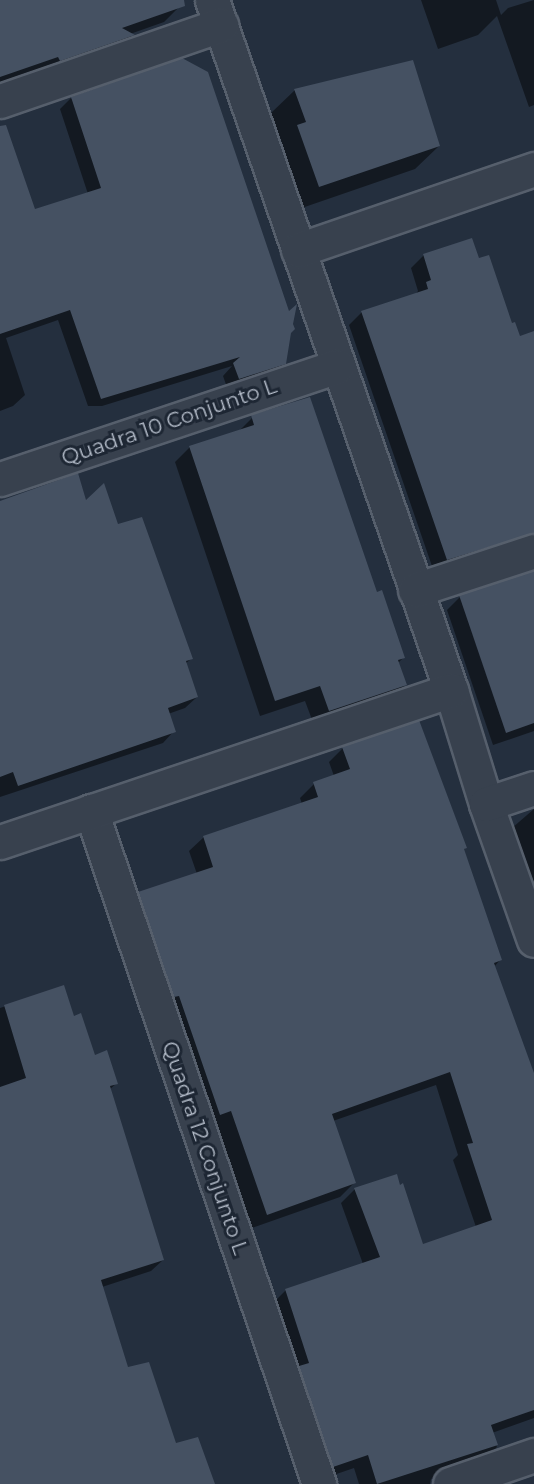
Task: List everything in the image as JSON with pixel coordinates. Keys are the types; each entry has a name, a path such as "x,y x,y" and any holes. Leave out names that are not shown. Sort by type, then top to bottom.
{"street":[{"path":"0,101 217,13 451,690 486,804 534,940"},
{"path":"298,250 534,169"},
{"name":"Quadra 10 Conjunto L","path":"0,479 338,366"},
{"path":"415,590 534,551"},
{"path":"0,842 451,690"},
{"path":"486,804 534,788"},
{"name":"Quadra 12 Conjunto L","path":"91,811 319,1484"},
{"path":"450,1484 534,1455"}],"building":[{"path":"0,0 184,0 185,6 122,28 135,35 60,61 58,57 0,77"},
{"path":"182,58 208,72 289,311 297,304 293,324 295,329 291,333 286,364 239,379 233,363 240,357 101,399 70,310 0,334 0,126 6,125 35,209 101,188 71,97"},
{"path":"413,60 440,146 319,187 297,125 306,122 294,89"},
{"path":"472,238 479,258 489,255 512,323 515,322 520,336 534,331 534,533 447,560 361,311 428,289 426,282 431,280 423,254"},
{"path":"310,397 377,592 382,590 405,658 398,660 407,685 329,711 320,686 275,701 189,446 254,425 251,415"},
{"path":"78,473 86,500 104,483 118,524 142,517 193,659 186,661 198,697 168,708 176,732 18,786 13,772 0,777 0,501"},
{"path":"534,571 534,723 506,733 459,595"},
{"path":"419,720 467,848 464,849 502,960 494,963 534,1073 534,1410 491,1425 498,1445 377,1484 368,1455 333,1467 299,1366 309,1363 285,1289 380,1257 354,1188 397,1174 400,1185 403,1183 423,1244 492,1220 467,1144 473,1143 450,1072 332,1114 356,1183 267,1215 231,1111 220,1115 179,996 174,997 138,892 213,867 203,836 318,797 313,782 350,769 342,747"},
{"path":"64,985 74,1016 81,1013 95,1055 107,1050 118,1084 110,1086 164,1260 101,1280 128,1367 149,1362 176,1443 198,1437 215,1484 0,1484 0,1087 26,1078 4,1005"}]}
